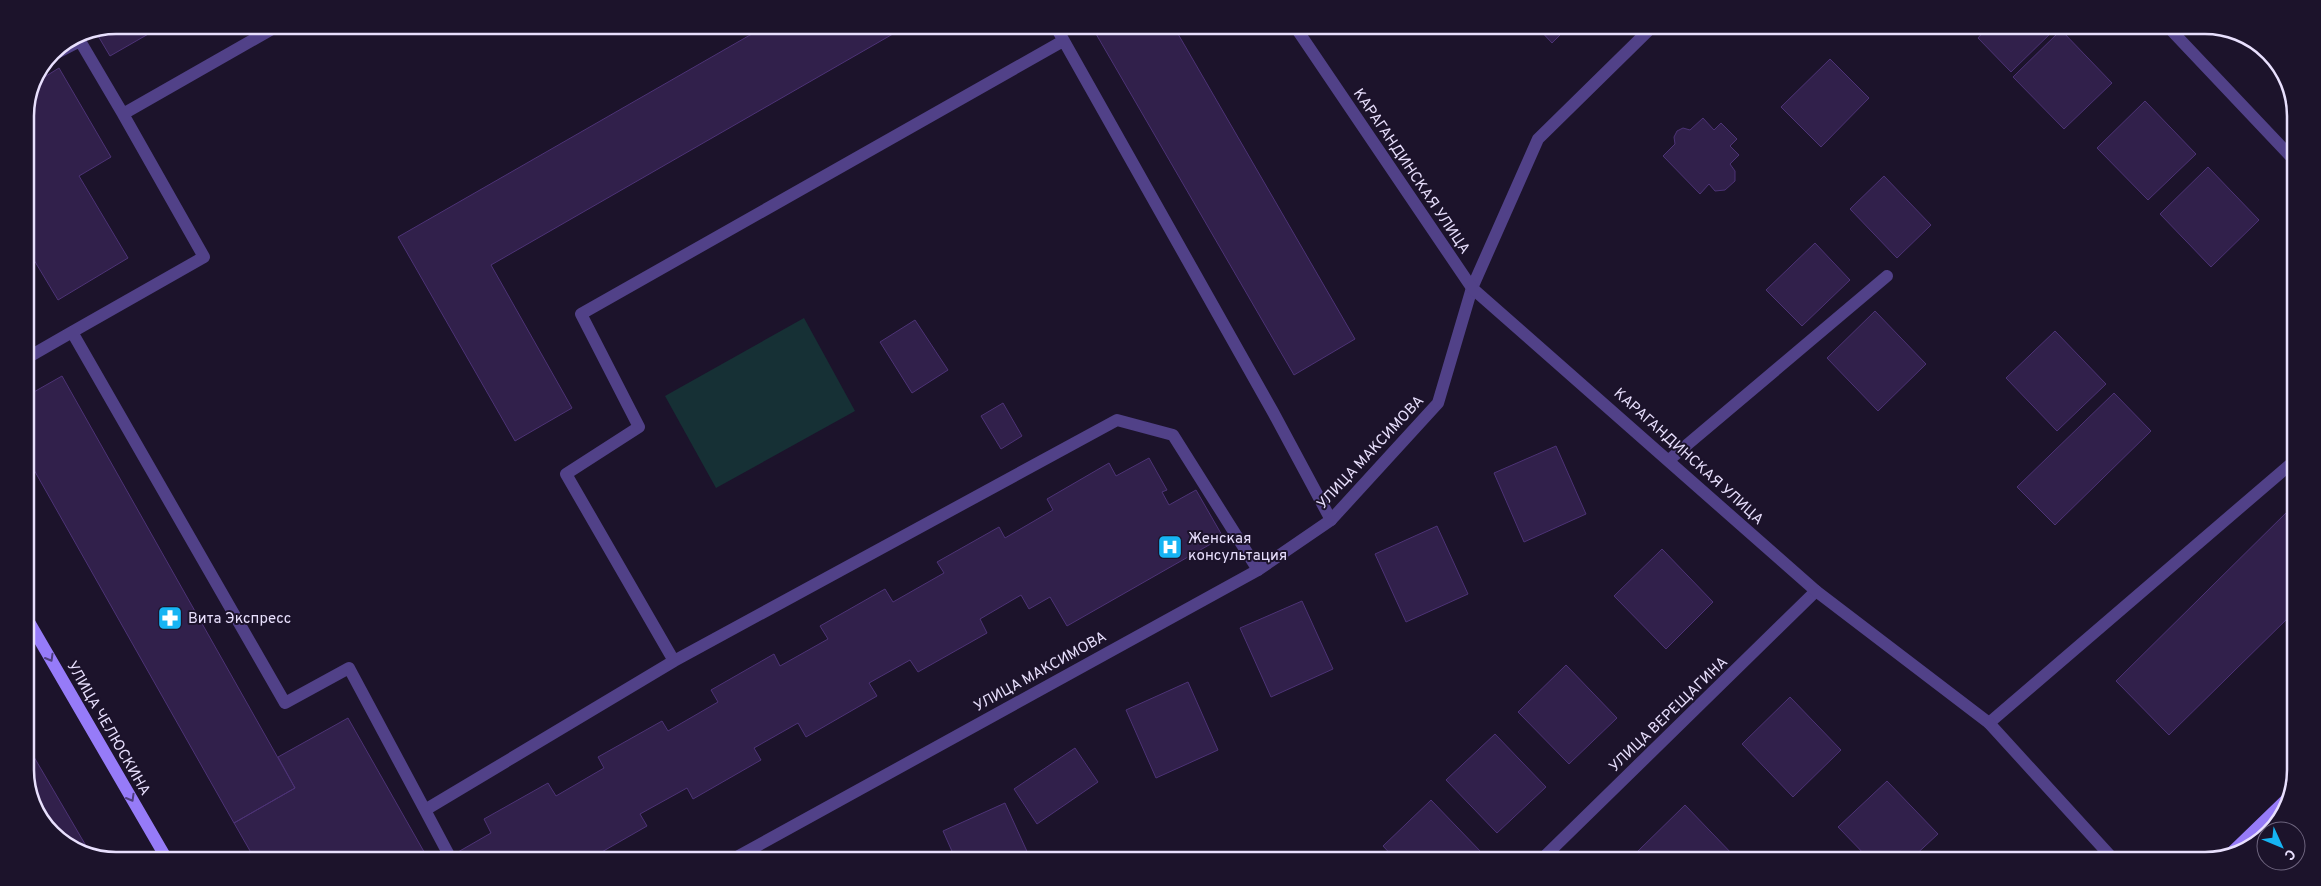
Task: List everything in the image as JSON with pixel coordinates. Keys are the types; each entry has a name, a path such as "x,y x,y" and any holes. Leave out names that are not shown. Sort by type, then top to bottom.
{"main road":[{"name":"УЛИЦА ЧЕЛЮСКИНА","path":"34,631 163,852"},
{"path":"2239,845 2280,805"}],"street":[{"path":"123,114 263,34"},
{"path":"1060,34 1332,520"},
{"name":"КАРАГАНДИНСКАЯ УЛИЦА","path":"1300,34 1472,288 1816,591 1989,723 2107,852"},
{"name":"УЛИЦА МАКСИМОВА","path":"745,852 1258,570 1332,520 1438,403 1472,288 1538,139 1644,34"},
{"path":"2175,34 2287,153"},
{"path":"674,661 566,474 639,428 581,314 1063,41"},
{"path":"34,354 204,257 80,42"},
{"path":"1669,460 1887,276"},
{"path":"72,332 285,703 349,668 447,852"},
{"path":"425,810 674,661 1116,420 1173,434 1258,570"},
{"path":"1989,723 2287,467"},
{"name":"УЛИЦА ВЕРЕЩАГИНА","path":"1550,852 1816,591"}],"green space":[{"path":"804,318 855,411 716,488 665,396"}],"building":[{"path":"148,34 110,56 98,36"},
{"path":"752,34 893,34 491,265 572,408 515,441 398,237"},
{"path":"1096,34 1178,34 1355,339 1294,375"},
{"path":"1544,34 1561,34 1552,43"},
{"path":"1982,34 2050,34 2011,72 1978,38"},
{"path":"2057,34 2065,34 2112,83 2064,129 2013,77"},
{"path":"1830,59 1869,98 1821,147 1781,107"},
{"path":"59,68 111,157 79,176 128,258 58,300 34,260 34,116 35,100 44,77"},
{"path":"2145,101 2196,154 2148,200 2097,148"},
{"path":"1703,118 1714,130 1721,123 1737,139 1730,146 1739,155 1730,164 1735,171 1735,181 1725,190 1715,191 1709,184 1700,194 1663,156 1675,144 1674,137 1677,131 1683,128 1690,130"},
{"path":"2208,167 2259,220 2211,267 2160,214"},
{"path":"1884,176 1931,225 1897,258 1850,209"},
{"path":"1815,243 1850,280 1802,326 1766,290"},
{"path":"1875,311 1926,364 1878,411 1827,358"},
{"path":"915,320 948,370 912,393 880,342"},
{"path":"2055,331 2106,384 2057,431 2006,378"},
{"path":"62,376 295,788 234,823 34,470 34,392"},
{"path":"2114,393 2151,431 2055,525 2017,487"},
{"path":"1003,403 1022,436 1001,449 981,416"},
{"path":"1556,446 1586,514 1524,542 1494,473"},
{"path":"1149,458 1167,490 1162,492 1169,505 1196,490 1223,537 1067,626 1050,597 1029,609 1021,595 980,619 987,633 918,672 910,660 869,683 877,696 806,737 798,723 754,748 761,760 693,799 687,788 640,814 647,826 602,852 458,852 491,833 484,819 548,783 556,796 604,768 598,757 662,721 668,731 718,702 711,690 774,654 780,666 828,639 820,626 885,589 893,602 944,573 937,562 999,527 1005,538 1053,510 1047,499 1109,463 1116,476"},
{"path":"2287,512 2287,619 2169,735 2116,681"},
{"path":"1437,526 1468,594 1406,622 1375,554"},
{"path":"1662,549 1713,602 1666,649 1614,596"},
{"path":"1302,601 1333,669 1271,697 1240,628"},
{"path":"1566,665 1617,718 1569,764 1518,712"},
{"path":"1188,682 1218,750 1156,778 1126,710"},
{"path":"1790,697 1841,750 1793,797 1742,744"},
{"path":"348,718 424,852 251,852 234,823 295,788 278,757"},
{"path":"1495,734 1546,787 1497,833 1446,780"},
{"path":"1075,748 1098,782 1037,824 1014,789"},
{"path":"34,757 87,847 62,832 45,811 37,792 34,776"},
{"path":"1887,781 1938,834 1919,852 1862,852 1838,827"},
{"path":"1431,800 1481,852 1389,852 1383,846"},
{"path":"1005,803 1027,852 952,852 943,831"},
{"path":"1685,805 1730,852 1637,852"}],"place":[{"name":"Женская консультация","path":"1170,547"},
{"name":"Вита Экспресс","path":"170,618"}]}
